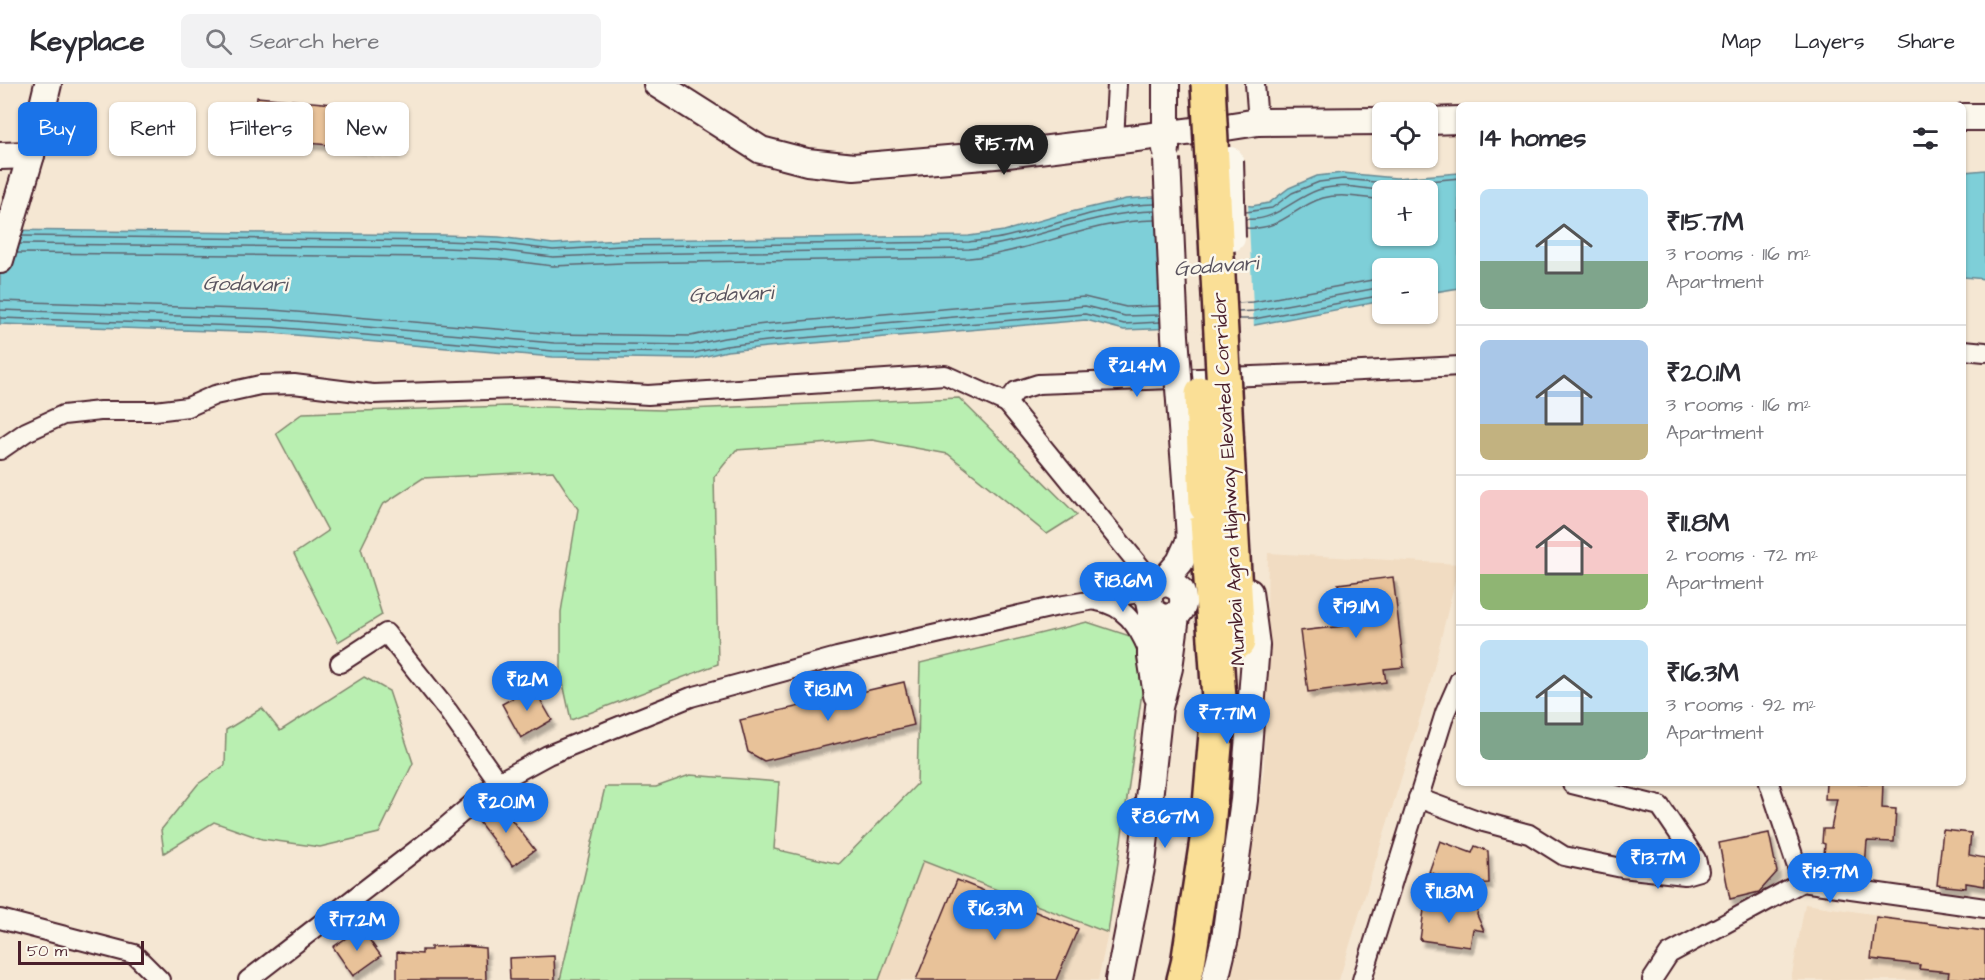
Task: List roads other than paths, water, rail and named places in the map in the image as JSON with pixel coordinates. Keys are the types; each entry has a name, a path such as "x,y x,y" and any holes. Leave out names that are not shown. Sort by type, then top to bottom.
{"highway":[{"name":"Mumbai Agra Highway Elevated Corridor","path":"1184,980 1207,840 1219,699 1206,506 1198,277 1186,84"},
{"name":"Mumbai Agra Highway Elevated Corridor","path":"1204,980 1210,957 1230,836 1241,690 1208,84"}],"street":[{"path":"44,102 48,84"},
{"path":"657,84 761,150 807,162 854,167 1007,154 1114,141 1166,147 1226,127 1258,122 1372,121"},
{"path":"1114,141 1117,84"},
{"path":"1120,610 1155,593 1180,562 1190,540 1175,336 1166,147 1166,84"},
{"path":"1215,980 1225,938 1244,800 1256,645 1239,511 1230,160 1224,84"},
{"path":"1255,84 1258,122"},
{"path":"1966,117 1985,117"},
{"path":"1438,120 1456,120"},
{"path":"0,156 18,155"},
{"path":"0,260 31,156"},
{"path":"1966,350 1985,352"},
{"path":"1007,403 1016,391 1038,384 1456,366"},
{"path":"0,450 26,432 63,415 100,411 155,411 188,407 215,395 260,385 294,384 373,394 542,388 648,395 945,375 1007,403 1155,593 1163,618 1176,615 1169,668 1159,707 1142,863 1119,980"},
{"path":"248,980 437,834 498,782 548,754 691,698 837,657 1058,606 1089,600 1155,593"},
{"path":"1155,593 1151,656 1159,707"},
{"path":"1089,600 1110,603 1120,610 1140,631 1151,656"},
{"path":"340,663 386,633 448,711 498,782"},
{"path":"1362,980 1445,713 1456,688"},
{"path":"1418,798 1480,821 1529,834 1564,856 1622,867 1684,874 1699,871 1696,859 1660,806 1580,786"},
{"path":"1770,786 1802,882"},
{"path":"1652,980 1669,954 1802,882 1985,908"},
{"path":"0,919 134,954 160,980"}],"water":[{"path":"1985,170 1985,279 1966,277 1966,172"},
{"name":"Godavari","path":"1343,173 1396,178 1456,173 1456,288 1438,291 1438,258 1372,258 1372,303 1255,325 1124,330 1086,320 767,347 727,351 694,359 553,357 271,333 0,324 0,230 444,235 499,237 553,244 621,240 969,236 1004,231 1126,199 1154,197 1252,206 1269,203 1289,188 1317,176"}]}
